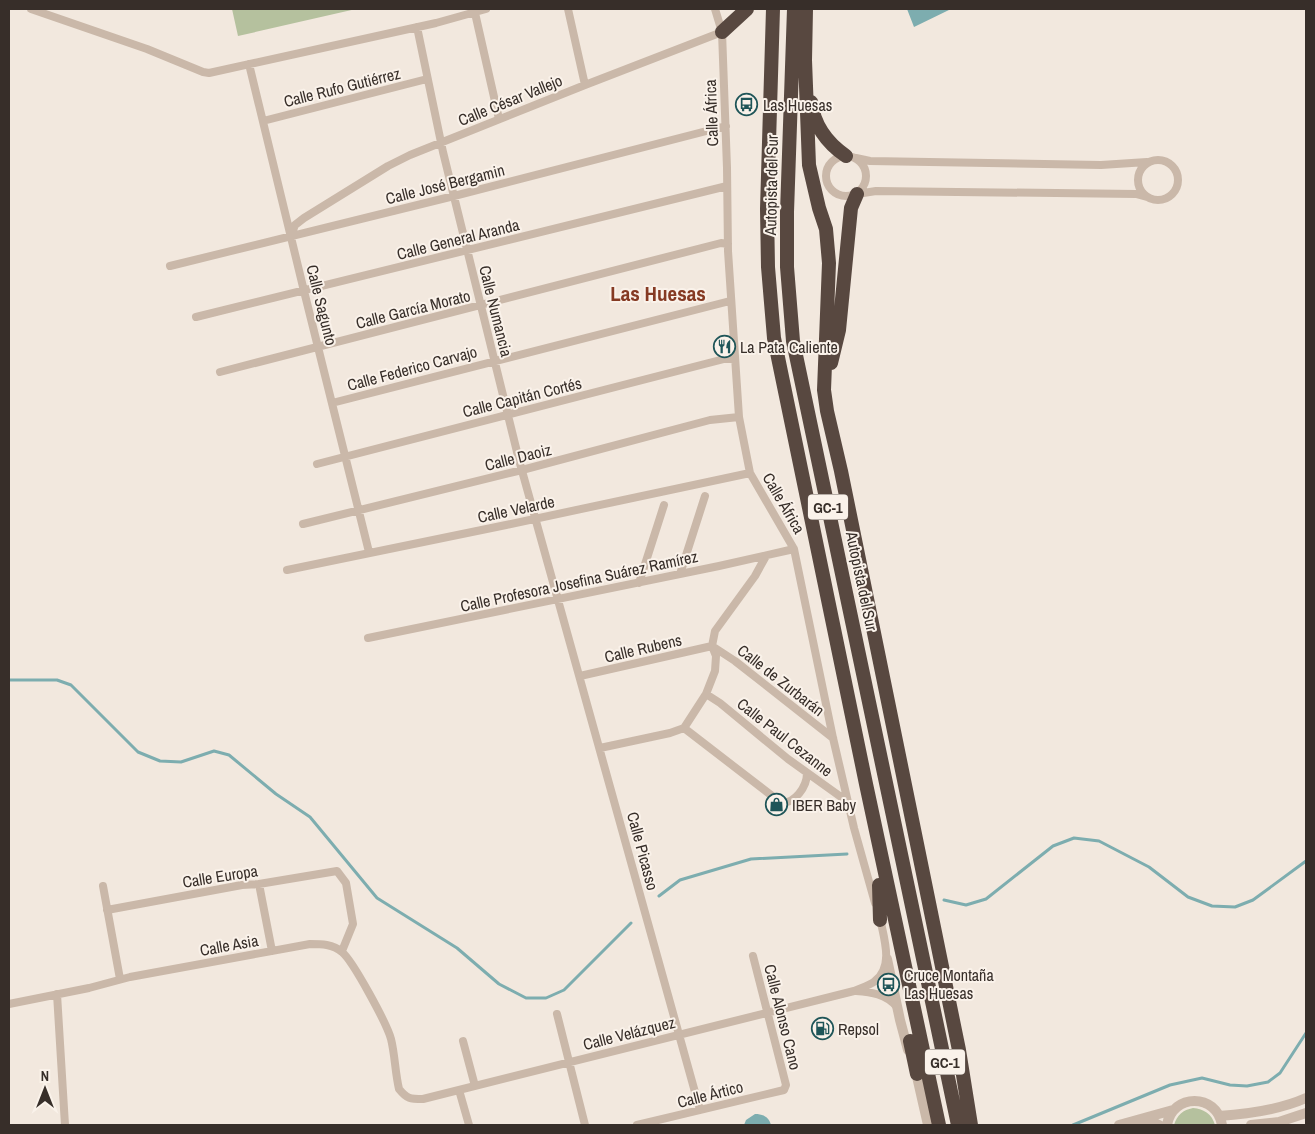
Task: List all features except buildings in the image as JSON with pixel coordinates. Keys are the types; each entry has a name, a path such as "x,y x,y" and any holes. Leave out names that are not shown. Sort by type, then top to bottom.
{"highway":[{"path":"722,32 747,9"},
{"name":"Autopista del Sur","path":"773,9 767,209 768,267 774,338 939,1125"},
{"name":"Autopista del Sur","path":"794,9 787,212 787,267 793,341 958,1125"},
{"path":"806,9 805,60 809,165 826,229 829,263 824,382 827,411 959,1050 971,1125"},
{"path":"805,60 812,109 821,132 833,148 851,157"},
{"path":"827,411 828,381 839,330 851,208 857,194"},
{"path":"866,784 868,822 879,885 917,1074"},
{"path":"879,885 880,920"}],"street":[{"path":"31,9 209,73 417,27 486,9"},
{"path":"568,9 585,84"},
{"name":"Calle África","path":"715,9 722,32 730,301 739,417 750,473 794,549 833,738 863,862 880,920 887,959"},
{"path":"475,13 499,119"},
{"name":"Calle Numancia","path":"417,27 441,143 467,251 522,470 558,600"},
{"name":"Calle César Vallejo","path":"291,236 295,225 304,218 388,166 585,84 722,32"},
{"name":"Calle Sagunto","path":"249,64 369,552"},
{"name":"Calle Rufo Gutiérrez","path":"263,120 428,79"},
{"name":"Calle José Bergamin","path":"170,266 726,126"},
{"path":"839,157 851,157 870,161 1062,164 1135,164 1147,162 1160,159 1167,161 1176,170 1178,177 1176,190 1166,199 1160,200 1136,194 876,191 844,196 832,191 828,185 826,172 829,166 839,157"},
{"path":"851,157 864,167 867,179 862,190 857,194"},
{"path":"1147,162 1142,167 1138,180 1142,192 1147,197"},
{"name":"Calle General Aranda","path":"196,317 727,186"},
{"path":"285,210 295,216 304,218"},
{"path":"317,210 314,223 319,229"},
{"name":"Calle García Morato","path":"220,372 721,243 728,244"},
{"name":"Calle Federico Carvajo","path":"332,403 730,301"},
{"name":"Calle Capitán Cortés","path":"317,464 728,358 734,360"},
{"name":"Calle Daoiz","path":"303,524 522,470 710,420 739,417"},
{"name":"Calle Velarde","path":"287,570 750,473"},
{"path":"680,574 706,496"},
{"path":"638,583 664,505"},
{"name":"Calle Profesora Josefina Suárez Ramírez","path":"368,638 558,600 794,549"},
{"path":"600,748 684,728 706,694 715,670 716,656 712,646 715,631 755,576 766,556"},
{"name":"Calle Picasso","path":"558,600 700,1110"},
{"name":"Calle de Zurbarán","path":"712,646 736,661 833,738"},
{"name":"Calle Rubens","path":"580,676 712,646"},
{"name":"Calle Paul Cezanne","path":"706,694 720,703 788,759 848,802"},
{"path":"684,728 780,802 786,803 792,800 803,788 807,773"},
{"path":"803,788 815,784 824,786"},
{"name":"Calle Europa","path":"107,910 242,885 337,872 346,883 353,924 342,951"},
{"path":"259,884 272,951"},
{"path":"103,886 120,978"},
{"name":"Calle Asia","path":"9,1004 89,988 120,978 272,951 321,944 330,945 342,951"},
{"name":"Calle Velázquez","path":"342,951 350,961 386,1026 391,1039 399,1089 411,1099 423,1099 854,991 873,983 882,974 887,959"},
{"name":"Calle Alonso Cano","path":"753,956 786,1086"},
{"path":"887,959 906,1045 917,1074 928,1125"},
{"name":"Calle Velázquez","path":"854,991 881,995 892,1000 897,1006"},
{"path":"57,994 65,1125"},
{"path":"556,1014 585,1125"},
{"path":"463,1041 475,1086"},
{"name":"Calle Ártico","path":"637,1125 784,1090 786,1086"},
{"path":"459,1090 469,1125"},
{"path":"1167,1125 1173,1110 1180,1104 1188,1101 1206,1103 1214,1108 1220,1120 1273,1110 1306,1098"},
{"path":"1119,1125 1173,1110"},
{"path":"1251,1125 1279,1122 1306,1113"},
{"path":"1133,1120 1150,1121 1159,1125"}],"green space":[{"path":"232,9 356,9 238,36"},
{"path":"1193,1108 1207,1113 1215,1125 1174,1125 1181,1114"}],"water":[{"path":"907,9 951,9 914,27"},
{"path":"755,1114 765,1116 771,1125 744,1125 746,1120"}],"waterway":[{"path":"9,680 57,680 71,685 138,752 160,761 181,762 214,751 229,755 276,794 310,817 377,898 457,948 499,984 526,998 546,998 564,990 631,923"},
{"path":"944,900 966,905 986,899 1053,846 1074,838 1099,841 1149,867 1188,897 1212,906 1235,907 1253,900 1306,861"},
{"path":"659,896 680,880 751,859 847,854"},
{"path":"1073,1125 1170,1085 1202,1078 1230,1085 1247,1086 1268,1082 1280,1073 1306,1033"}],"place":[{"name":"Las Huesas","path":"747,105"},
{"name":"La Pata Caliente","path":"724,347"},
{"name":"IBER Baby","path":"776,805"},
{"name":"Cruce Montaña Las Huesas","path":"888,984"},
{"name":"Repsol","path":"822,1029"}],"district":[{"name":"Las Huesas","path":"658,293"}]}
